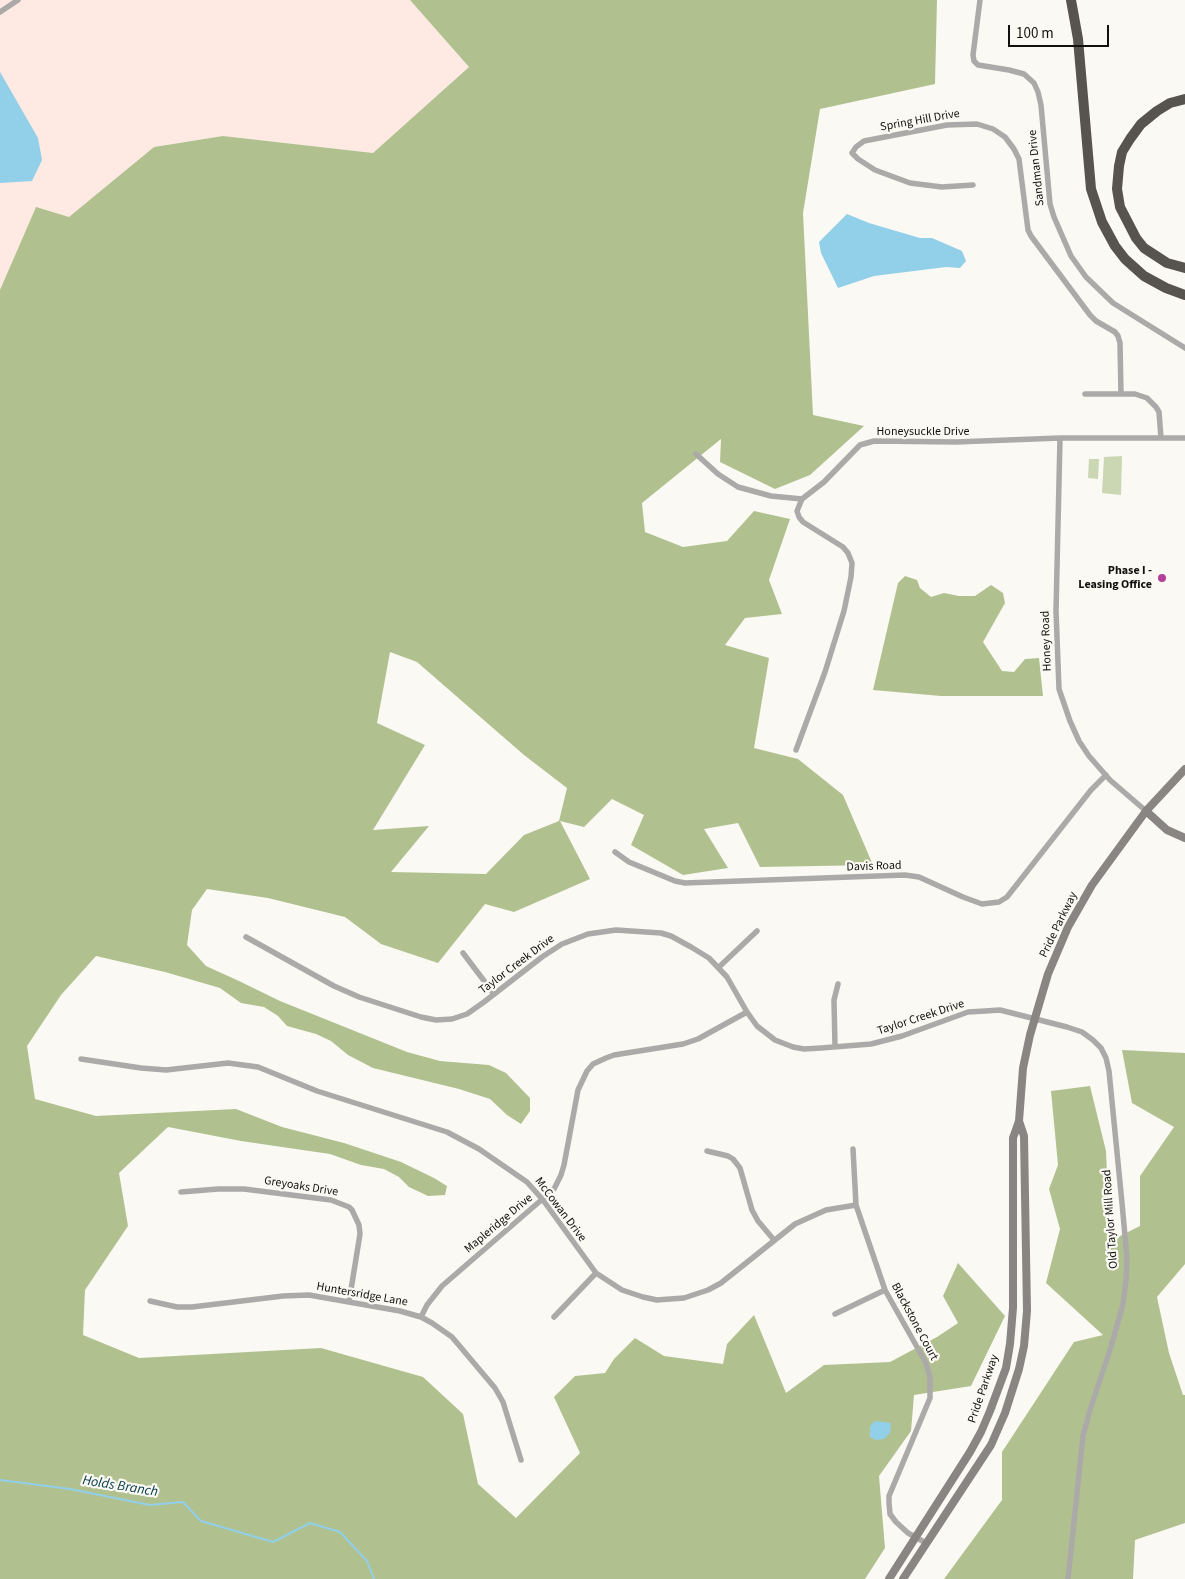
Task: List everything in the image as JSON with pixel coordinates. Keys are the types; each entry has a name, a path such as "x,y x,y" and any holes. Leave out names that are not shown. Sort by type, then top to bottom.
{"highway":[{"path":"1071,0 1078,39 1092,189 1102,222 1115,246 1144,276 1166,288 1185,295"},
{"path":"1185,99 1170,103 1157,110 1140,124 1122,152 1117,189 1120,207 1136,238 1144,248 1167,264 1185,268"}],"main road":[{"name":"Pride Parkway","path":"889,1579 981,1432 1006,1368 1013,1308 1013,1138 1019,1122 1024,1068 1034,1020 1052,965 1065,933 1106,864 1146,811 1185,769"},
{"path":"1146,811 1167,830 1185,838"},
{"name":"Pride Parkway","path":"903,1579 991,1445 1005,1413 1020,1369 1027,1311 1024,1136 1019,1122"}],"street":[{"path":"0,12 18,0"},
{"name":"Sandman Drive","path":"980,0 973,55 974,61 978,65 1024,74 1034,83 1041,105 1050,204 1071,256 1086,277 1113,303 1185,348"},
{"name":"Spring Hill Drive","path":"973,185 942,187 910,183 874,170 852,153 864,141 947,125 977,124 993,129 1005,138 1019,159 1028,230 1031,236 1090,316 1115,332 1118,336 1120,342 1121,394"},
{"path":"1085,394 1121,394 1147,398 1156,406 1161,418 1161,438"},
{"name":"Honeysuckle Drive","path":"802,499 824,482 860,445 874,441 956,442 1060,438 1185,438"},
{"name":"Honey Road","path":"1060,438 1056,611 1059,689 1067,715 1079,741 1089,756 1106,775 1146,811"},
{"path":"696,454 718,474 738,487 771,496 802,499 797,511 803,522 843,546 852,563 852,577 844,610 825,672 796,750"},
{"name":"Davis Road","path":"615,852 629,862 684,883 905,875 919,877 982,904 999,902 1007,897 1091,790 1106,775"},
{"name":"Taylor Creek Drive","path":"246,937 334,986 359,997 421,1017 444,1020 467,1014 562,944 596,932 616,930 661,933 671,936 709,958 728,977 747,1012 763,1032 787,1045 804,1049 854,1047 886,1041 976,1011 1000,1010 1034,1020"},
{"path":"719,967 757,931"},
{"path":"463,953 494,994"},
{"path":"835,1047 834,1000 838,984"},
{"name":"Mapleridge Drive","path":"421,1317 427,1305 442,1286 554,1190 561,1175 578,1090 584,1076 593,1064 614,1055 669,1047 698,1039 747,1012"},
{"name":"Old Taylor Mill Road","path":"1034,1020 1082,1032 1094,1040 1106,1058 1120,1171 1127,1258 1123,1304 1083,1436 1068,1579"},
{"name":"McCowan Drive","path":"81,1058 141,1068 166,1070 228,1063 258,1066 317,1092 452,1135 479,1148 516,1173 533,1188 596,1273 622,1290 657,1300 684,1298 708,1290 721,1283 795,1224 826,1210 856,1205"},
{"name":"Blackstone Court","path":"854,1149 856,1205 885,1290 926,1363 930,1377 930,1398 889,1496 890,1514 896,1522 915,1538 926,1544"},
{"path":"707,1151 728,1156 740,1168 752,1210 758,1221 774,1240"},
{"name":"Greyoaks Drive","path":"181,1192 244,1189 331,1200 349,1207 359,1225 360,1234 349,1302"},
{"path":"554,1318 596,1273"},
{"path":"835,1314 885,1290"},
{"name":"Huntersridge Lane","path":"150,1301 178,1307 192,1307 309,1295 400,1311 421,1317 452,1337 495,1388 503,1402 521,1460"}],"shaded area":[{"path":"0,0 410,0 469,67 373,153 223,136 154,147 69,218 36,208 0,290"}],"green space":[{"path":"410,0 937,0 935,84 820,109 803,213 813,415 864,426 810,475 775,489 720,462 721,439 642,503 645,532 683,547 727,541 754,511 790,519 769,580 782,614 745,618 725,645 769,658 754,748 798,759 843,795 873,865 760,867 738,823 704,829 728,868 683,875 631,845 644,815 612,799 584,827 560,821 590,879 514,912 485,904 438,963 381,944 345,917 268,898 207,889 192,910 187,945 206,966 280,1001 407,1052 440,1061 489,1065 506,1073 530,1098 530,1111 521,1124 507,1115 490,1099 459,1089 373,1068 348,1055 331,1041 316,1034 287,1026 278,1016 264,1007 241,1003 220,988 165,972 96,956 61,995 27,1046 35,1099 96,1116 236,1109 282,1127 344,1143 401,1162 447,1186 445,1195 428,1196 409,1187 399,1177 384,1169 361,1165 330,1154 241,1141 168,1127 119,1173 128,1226 85,1290 83,1335 139,1358 321,1348 423,1377 463,1414 478,1484 516,1518 580,1453 554,1397 575,1376 605,1373 614,1359 635,1338 664,1356 723,1364 727,1344 754,1315 786,1393 824,1365 890,1362 937,1337 958,1323 943,1296 958,1263 1005,1316 971,1386 914,1395 911,1431 879,1476 885,1548 865,1579 0,1579 0,290 36,207 69,217 154,147 223,136 373,153 469,67","holes":["390,652 417,662 524,755 567,788 559,821 524,835 486,874 391,872 429,826 373,830 425,745 377,723"]},
{"path":"1122,456 1121,495 1102,493 1104,457"},
{"path":"1089,459 1099,459 1098,479 1088,478"},
{"path":"905,576 917,580 920,588 931,597 944,593 959,596 975,596 991,585 1003,593 1005,603 983,642 1002,671 1014,672 1025,659 1039,658 1043,696 941,696 873,690 898,583"},
{"path":"1122,1050 1185,1053 1185,1264 1157,1297 1169,1353 1183,1395 1185,1395 1185,1523 1135,1540 1133,1579 944,1579 1002,1500 1002,1452 1074,1342 1103,1335 1046,1283 1060,1229 1049,1189 1058,1165 1051,1091 1090,1086 1106,1151 1110,1241 1140,1226 1140,1176 1174,1127 1132,1103"}],"water":[{"path":"0,72 38,138 42,160 32,181 0,183"},
{"path":"847,214 869,223 920,238 932,238 962,251 966,261 960,268 946,267 874,276 838,288 821,253 819,242"},
{"path":"875,1421 891,1423 890,1433 884,1439 876,1440 870,1437 870,1426"}],"waterway":[{"name":"Holds Branch","path":"0,1480 70,1489 150,1505 183,1502 201,1521 273,1542 310,1523 340,1532 367,1561 374,1579"}],"place":[{"name":"Phase I - Leasing Office","path":"1162,578"}]}
